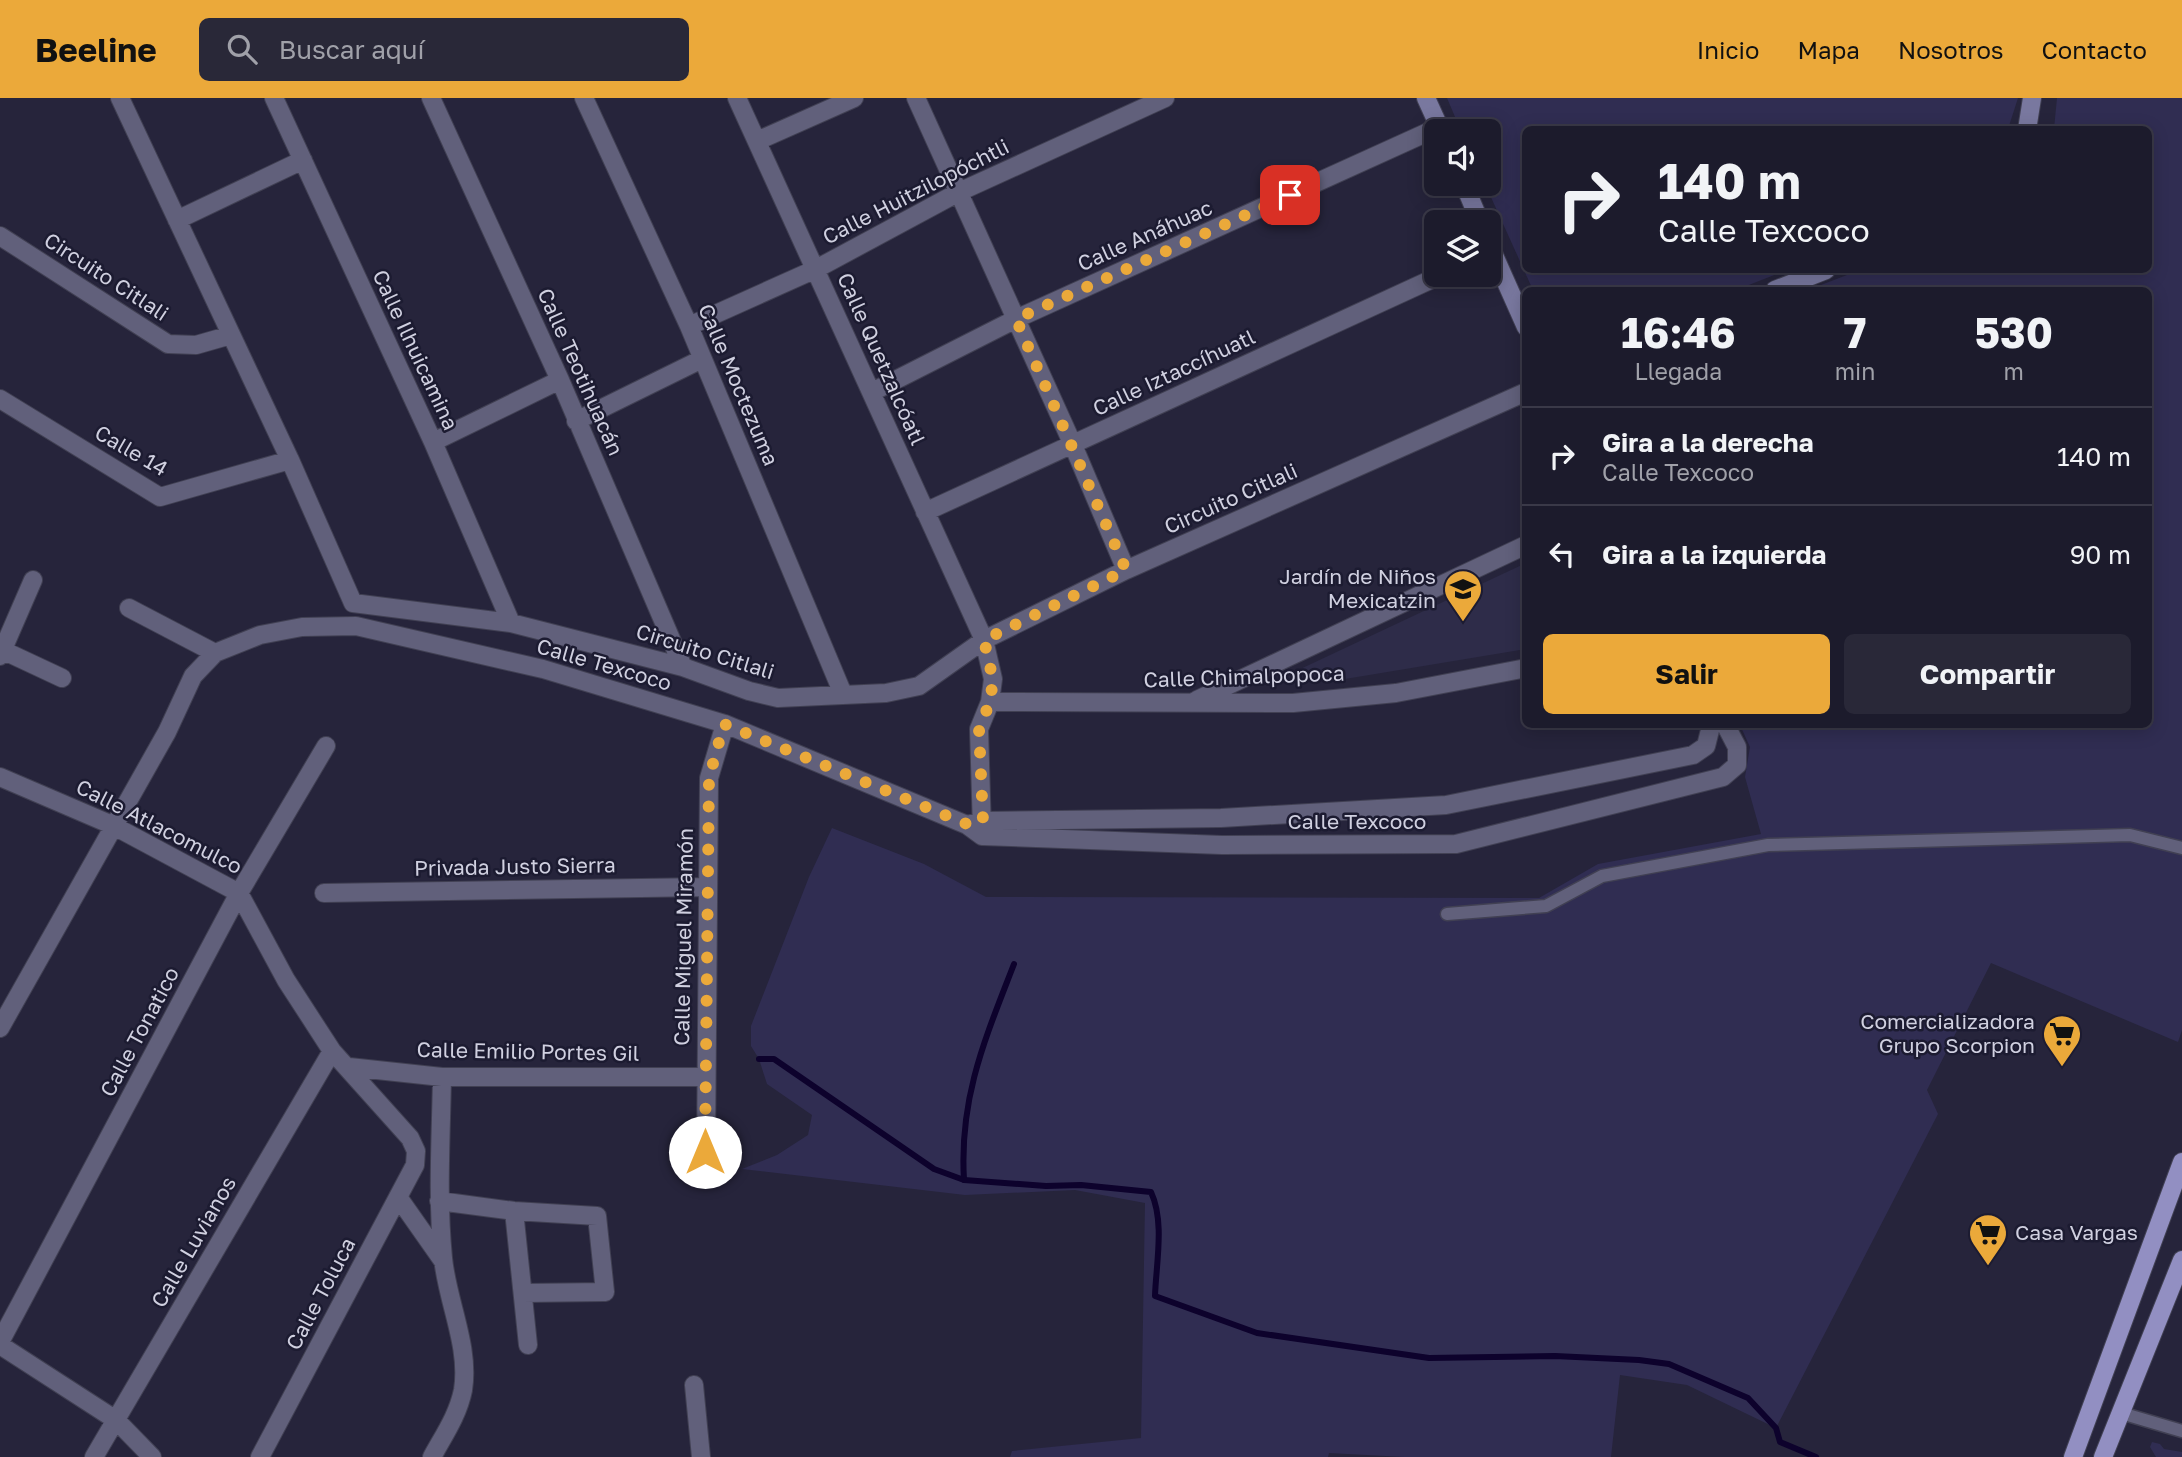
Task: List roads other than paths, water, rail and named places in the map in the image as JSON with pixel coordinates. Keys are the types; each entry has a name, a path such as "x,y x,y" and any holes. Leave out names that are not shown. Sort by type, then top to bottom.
{"main road":[{"path":"2073,1457 2182,1162"},
{"path":"2103,1457 2182,1260"}],"street":[{"name":"Circuito Citlali","path":"120,98 290,460 353,603 511,623 683,667 749,691 778,698 886,693 919,686 984,640 1126,570 1522,395"},
{"name":"Calle Ilhuicamina","path":"274,98 433,442 511,623"},
{"name":"Calle Teotihuacán","path":"431,98 560,380 683,667"},
{"name":"Calle Moctezuma","path":"584,98 689,326 843,694"},
{"name":"Calle Quetzalcóatl","path":"737,98 984,640 993,680 990,702"},
{"path":"757,141 854,98"},
{"path":"916,98 1073,445 1126,570"},
{"name":"Calle Huitzilopóchtli","path":"689,326 816,269 959,192 1165,98"},
{"path":"1426,98 1435,119"},
{"path":"2028,126 2032,98"},
{"name":"Calle Anáhuac","path":"872,392 1016,319 1424,136"},
{"path":"177,220 303,160"},
{"name":"Circuito Citlali","path":"0,236 168,344 196,345 231,335"},
{"path":"1501,273 1522,318"},
{"path":"1782,287 1818,273"},
{"name":"Calle Iztaccíhuatl","path":"925,512 1424,283"},
{"path":"576,421 702,359"},
{"path":"433,442 560,380"},
{"name":"Calle 14","path":"0,398 160,497 290,460"},
{"path":"1191,703 1522,547"},
{"path":"33,580 1,651 62,678"},
{"path":"0,1028 167,732 193,676 215,653 129,608"},
{"name":"Calle Texcoco","path":"215,653 260,635 302,627 356,626 543,669 724,724 977,827 1222,845 1456,844 1723,777 1737,765 1737,747 1727,728"},
{"name":"Calle Chimalpopoca","path":"990,702 1293,703 1395,693 1522,669"},
{"path":"977,827 979,729 990,702"},
{"name":"Calle Miguel Miramón","path":"705,1152 709,778 724,724"},
{"name":"Calle Texcoco","path":"977,827 1221,818 1446,805 1693,755 1706,746 1709,728"},
{"name":"Calle Tonatico","path":"0,1343 239,893 326,746"},
{"name":"Calle Atlacomulco","path":"0,777 113,825 239,893 286,980 332,1051 410,1138 416,1151"},
{"name":"Privada Justo Sierra","path":"324,893 707,887"},
{"name":"Calle Luvianos","path":"94,1457 332,1051"},
{"name":"Calle Emilio Portes Gil","path":"349,1067 442,1077 706,1077"},
{"path":"432,1457 454,1418 463,1388 463,1357 443,1261 439,1201 442,1077"},
{"name":"Calle Toluca","path":"260,1457 415,1165 416,1151"},
{"path":"398,1197 443,1261"},
{"path":"439,1201 514,1211 597,1216 605,1292 523,1293"},
{"path":"514,1211 528,1345"},
{"path":"0,1343 116,1420 152,1457"},
{"path":"694,1385 702,1457"}],"lane":[{"path":"1447,914 1546,906 1602,876 1768,845 2130,835 2182,848"},
{"path":"2121,1413 2182,1431"}],"waterway":[{"path":"964,1180 966,1122 976,1069 1014,964"},
{"path":"759,1059 774,1059 934,1169 964,1180 1046,1186 1081,1185 1151,1192 1159,1230 1155,1296 1257,1333 1429,1358 1555,1356 1669,1364 1748,1398 1776,1428 1780,1442 1816,1457"}],"place":[{"name":"Jardín de Niños Mexicatzin","path":"1463,623"},
{"name":"Comercializadora Grupo Scorpion","path":"2062,1068"},
{"name":"Casa Vargas","path":"1988,1267"}]}
